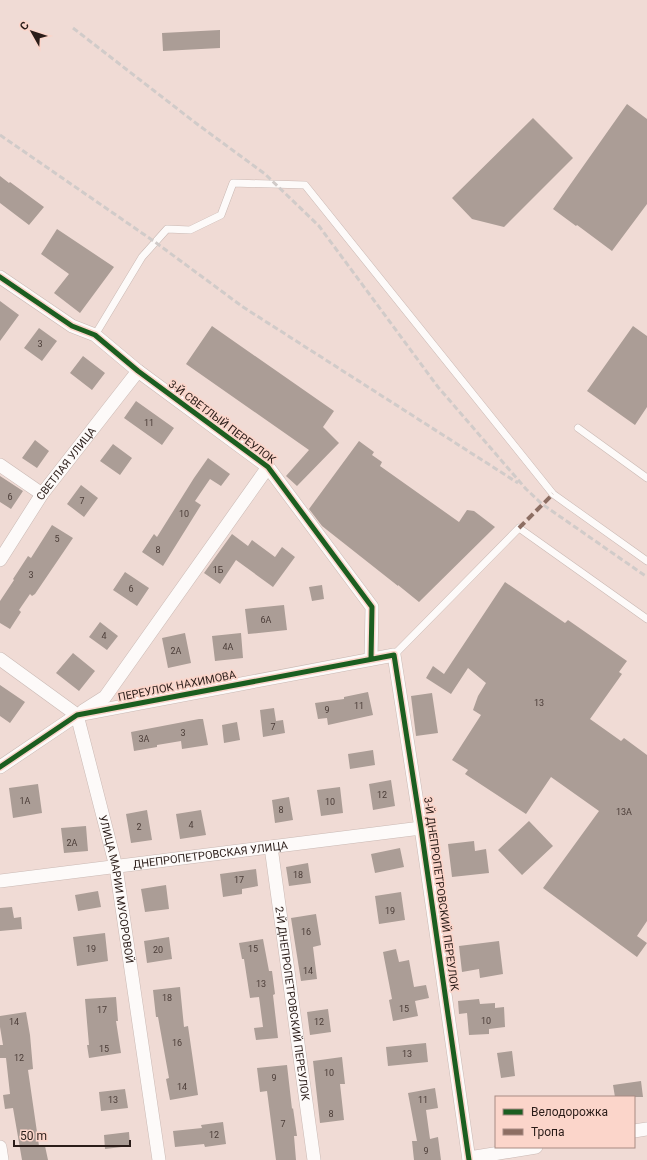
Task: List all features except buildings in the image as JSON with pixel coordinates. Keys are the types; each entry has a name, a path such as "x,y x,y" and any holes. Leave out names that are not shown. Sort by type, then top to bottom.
{"street":[{"name":"3-Й СВЕТЛЫЙ ПЕРЕУЛОК","path":"0,277 72,326 95,335 138,371 268,467 372,607 371,660"},
{"name":"СВЕТЛАЯ УЛИЦА","path":"0,560 42,494 138,371"},
{"path":"0,464 42,494"},
{"path":"0,660 77,715 105,697 268,467"},
{"path":"371,660 394,655"},
{"name":"3-Й ДНЕПРОПЕТРОВСКИЙ ПЕРЕУЛОК","path":"394,655 421,828 469,1159"},
{"name":"ПЕРЕУЛОК НАХИМОВА","path":"0,767 77,715 371,660"},
{"name":"УЛИЦА МАРИИ МУСОРОВОЙ","path":"77,715 116,867 159,1160"},
{"name":"ДНЕПРОПЕТРОВСКАЯ УЛИЦА","path":"0,881 421,828"},
{"name":"2-Й ДНЕПРОПЕТРОВСКИЙ ПЕРЕУЛОК","path":"271,847 314,1160"},
{"path":"635,1131 647,1129"},
{"path":"0,1147 2,1160"},
{"path":"469,1159 530,1148"}],"lane":[{"path":"95,335 142,257 168,229 190,230 221,215 233,183 305,185 553,494 647,561"},
{"path":"578,428 647,478"},
{"path":"394,655 519,528 647,619"}],"railway":[{"path":"73,28 197,124 265,174 319,226 438,387 526,489 542,504 647,577"},
{"path":"0,135 155,242 243,307 518,483"}],"marked path":[{"path":"519,528 553,494"}],"cycle path":[{"path":"0,277 72,326 95,335 138,371 268,467 372,607 371,659"},
{"path":"0,767 77,715 394,655 421,828 469,1160"}]}
